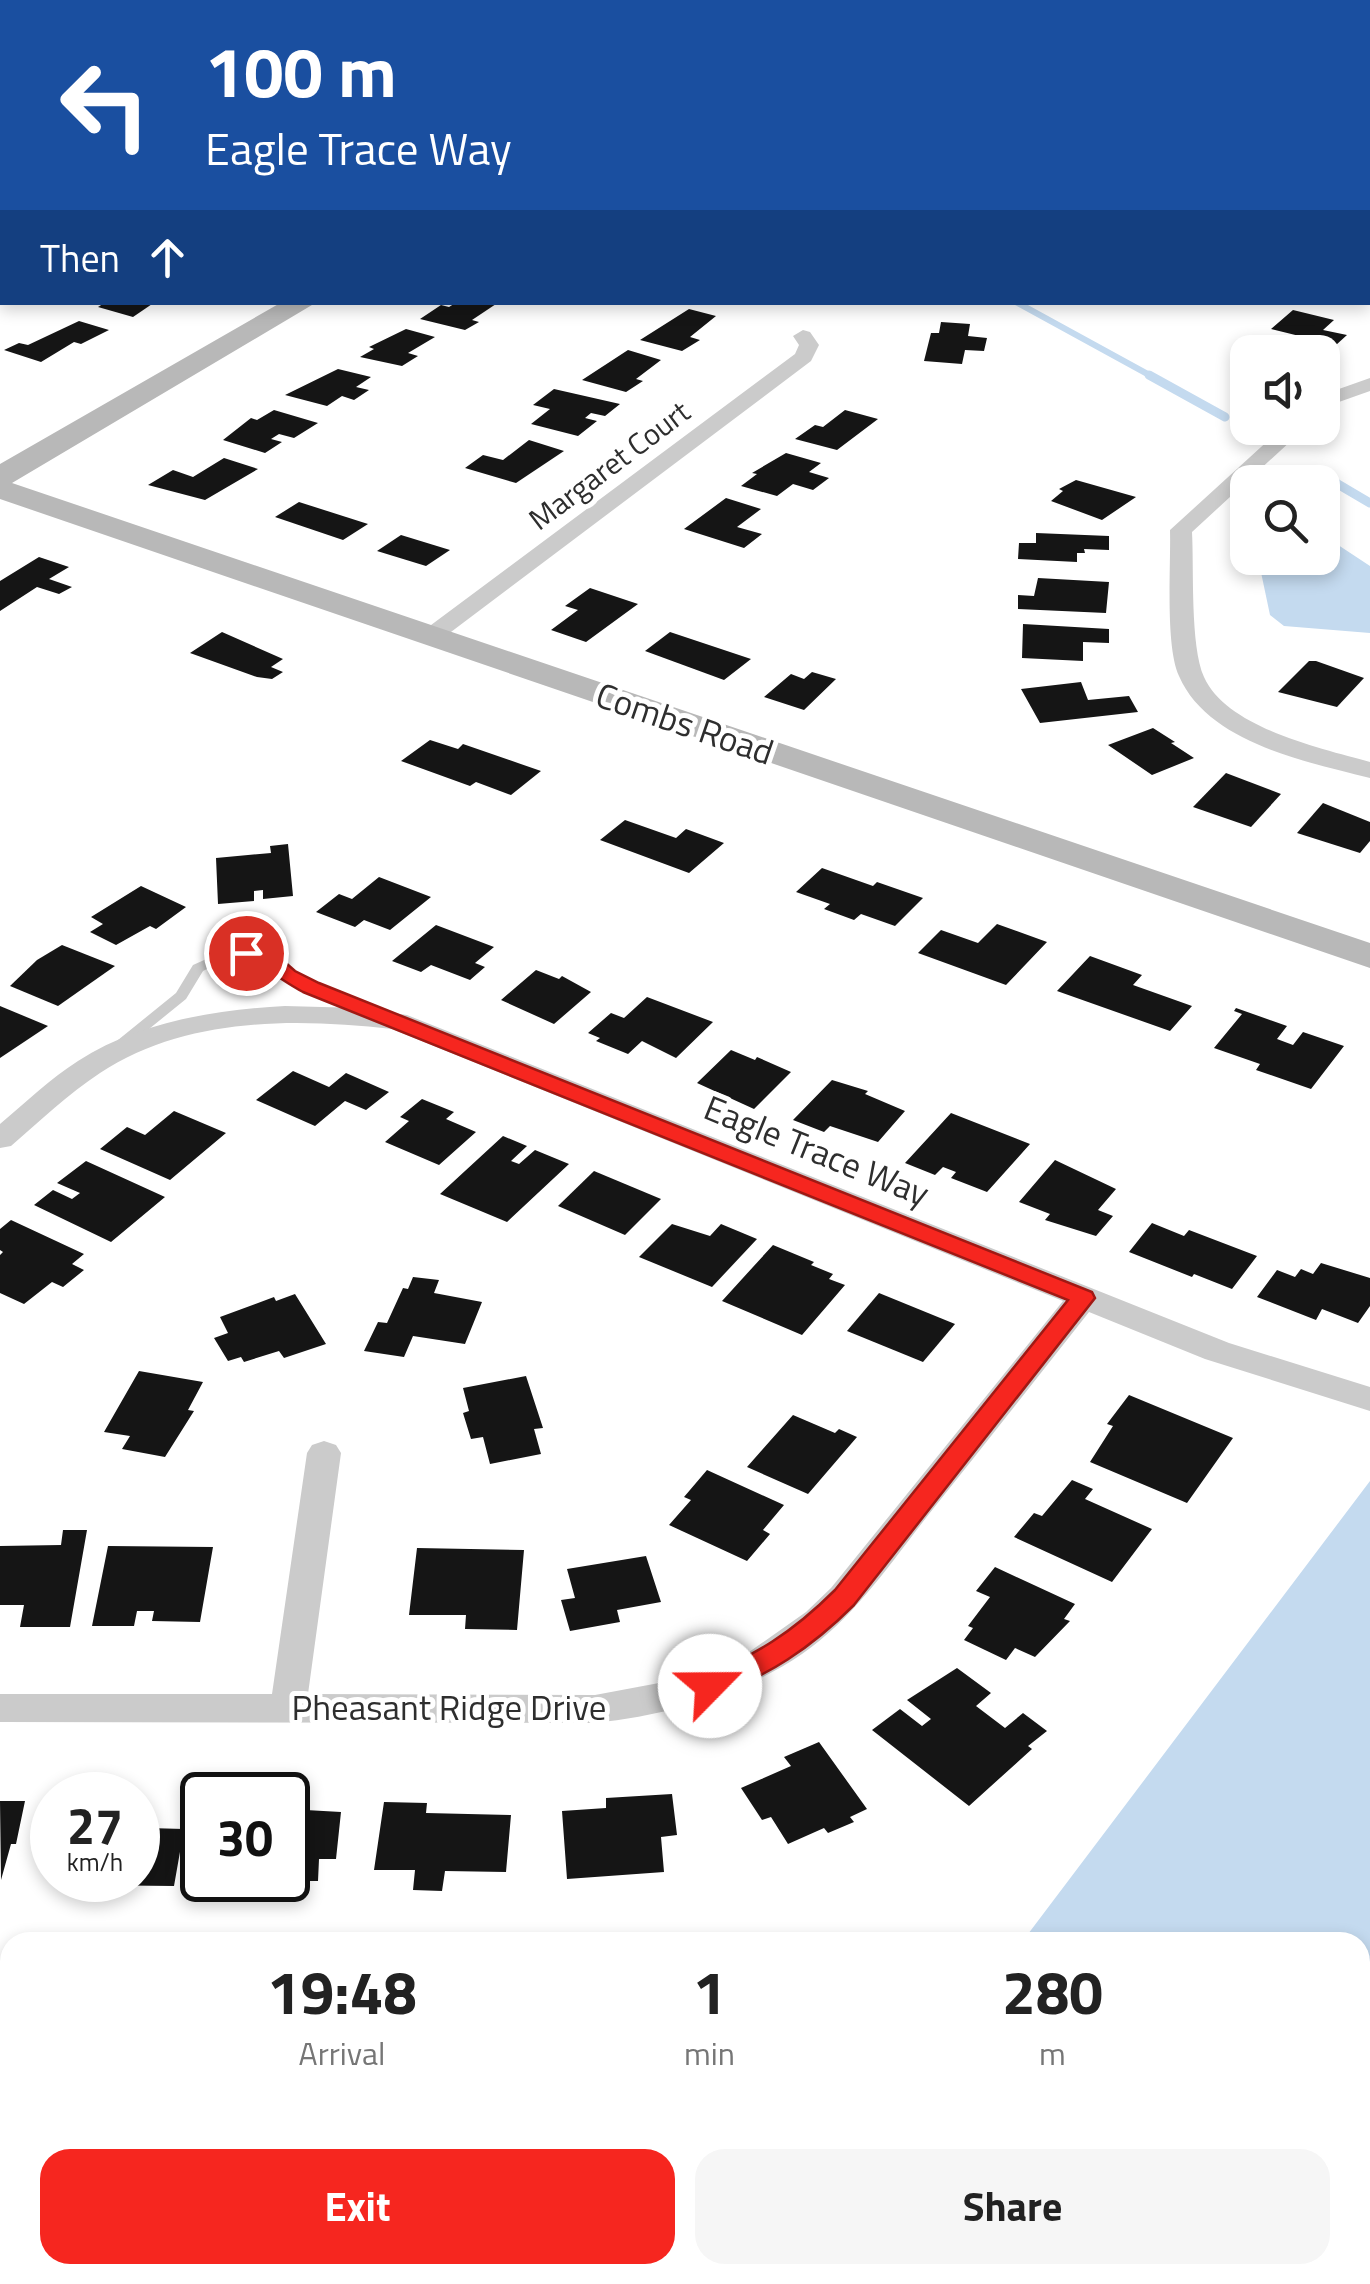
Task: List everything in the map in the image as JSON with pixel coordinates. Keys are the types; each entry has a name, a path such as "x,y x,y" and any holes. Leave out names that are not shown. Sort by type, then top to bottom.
{"street":[{"path":"0,477 298,305"},
{"name":"Margaret Court","path":"431,636 804,357 809,346 804,336"},
{"path":"1340,395 1370,384"},
{"path":"1275,445 1181,530 1190,675 1214,704 1244,728 1280,744 1370,770"},
{"name":"Combs Road","path":"0,489 1370,956"},
{"name":"Eagle Trace Way","path":"0,1139 104,1058 144,1041 229,1017 290,1012 397,1021 1241,1360 1370,1399"},
{"name":"Pheasant Ridge Drive","path":"0,1708 614,1707 675,1697 763,1664 812,1630 844,1598 1083,1298"},
{"path":"288,1709 324,1453"}],"lane":[{"path":"104,1058 181,996 198,968 229,953 270,959 304,984 397,1021"}],"water":[{"path":"1340,546 1370,566 1370,633 1284,626 1270,615 1262,575 1340,575"},
{"path":"1370,1481 1370,1932 1030,1932"}],"building":[{"path":"101,305 151,305 133,317 98,307"},
{"path":"441,305 494,305 472,320 479,322 465,330 420,319"},
{"path":"689,309 716,316 690,337 700,340 682,351 640,340"},
{"path":"1293,310 1334,320 1323,330 1347,335 1340,341 1340,335 1295,335 1271,329"},
{"path":"79,321 109,330 81,344 74,342 41,362 4,350 19,343 28,345"},
{"path":"941,322 970,324 968,336 987,338 984,351 965,350 962,364 924,361 931,333 939,333"},
{"path":"406,329 435,337 408,353 418,356 402,366 360,357 374,349 369,347"},
{"path":"628,350 661,360 636,379 643,381 626,392 582,380"},
{"path":"338,369 371,377 356,387 369,390 354,400 342,396 327,406 285,395"},
{"path":"554,389 620,404 605,416 591,413 585,418 597,421 578,436 531,424 550,409 533,405"},
{"path":"274,410 318,423 294,438 279,434 271,439 282,442 265,453 223,440 251,418 257,420"},
{"path":"845,410 878,419 837,450 795,439 815,425 823,427"},
{"path":"529,440 564,451 516,483 465,468 483,455 503,460"},
{"path":"786,453 821,463 809,472 829,478 813,490 793,484 777,496 741,486 757,474 752,473"},
{"path":"224,458 258,469 205,500 148,485 173,470 193,477"},
{"path":"1076,480 1136,497 1102,520 1051,501 1063,491 1059,489"},
{"path":"726,498 761,509 737,527 762,534 744,548 684,529"},
{"path":"299,502 368,524 343,540 275,517"},
{"path":"1036,533 1109,536 1109,550 1084,549 1085,553 1077,553 1077,562 1018,559 1019,543 1036,543"},
{"path":"401,535 450,550 426,566 377,551"},
{"path":"39,557 69,567 49,579 72,587 59,594 37,587 0,611 0,581"},
{"path":"1038,578 1109,582 1106,613 1018,609 1018,595 1034,596"},
{"path":"590,588 638,604 586,642 551,630 578,610 565,606"},
{"path":"1023,624 1109,629 1109,643 1083,642 1083,661 1022,658"},
{"path":"222,632 283,659 271,667 283,672 272,679 257,677 190,653"},
{"path":"670,632 751,659 724,680 645,651"},
{"path":"1309,661 1364,678 1337,707 1278,692"},
{"path":"812,672 836,679 804,710 764,697 791,674 804,679"},
{"path":"1081,682 1088,700 1129,696 1138,712 1040,723 1021,689"},
{"path":"1153,728 1194,758 1152,775 1108,745"},
{"path":"430,740 458,749 463,744 541,771 511,795 476,782 470,786 401,761"},
{"path":"1226,773 1281,794 1251,827 1193,807"},
{"path":"1323,803 1370,822 1370,841 1360,853 1297,833"},
{"path":"625,820 676,838 686,829 724,843 689,873 600,840"},
{"path":"288,844 293,896 263,899 263,890 254,891 254,901 218,904 216,858 271,853 270,846"},
{"path":"822,868 923,898 895,926 861,914 854,920 824,909 830,904 796,892"},
{"path":"379,877 431,897 390,930 364,920 355,927 316,912 339,894 352,899"},
{"path":"141,886 186,907 156,929 150,926 116,945 90,932 103,924 91,917"},
{"path":"997,924 1047,942 1006,985 918,953 941,930 978,943"},
{"path":"436,925 494,947 475,963 485,967 470,980 431,965 421,972 392,961"},
{"path":"62,945 115,966 58,1006 10,986 37,960"},
{"path":"1090,956 1142,975 1133,985 1192,1006 1170,1031 1057,991"},
{"path":"536,970 559,979 562,976 591,992 554,1024 501,1000"},
{"path":"647,997 713,1022 676,1058 642,1041 628,1054 596,1041 600,1038 588,1033 611,1013 624,1018"},
{"path":"0,1006 48,1026 0,1058"},
{"path":"1236,1008 1287,1026 1277,1039 1293,1045 1303,1032 1344,1046 1311,1089 1256,1070 1260,1064 1214,1048 1242,1014 1234,1011"},
{"path":"731,1050 791,1072 754,1109 697,1083"},
{"path":"293,1071 329,1087 346,1073 389,1092 366,1110 345,1101 315,1126 256,1100"},
{"path":"832,1080 868,1091 865,1094 905,1111 878,1142 830,1126 824,1132 793,1120"},
{"path":"422,1099 454,1112 446,1119 476,1132 439,1165 385,1142 409,1121 400,1117"},
{"path":"174,1111 226,1133 170,1180 100,1149 127,1127 145,1135"},
{"path":"951,1113 1030,1144 987,1192 951,1178 956,1172 943,1167 935,1175 905,1163"},
{"path":"503,1136 527,1146 511,1161 519,1164 535,1150 569,1164 507,1222 440,1194"},
{"path":"1055,1160 1116,1189 1098,1210 1113,1216 1096,1236 1045,1220 1050,1214 1019,1202"},
{"path":"86,1161 165,1197 111,1242 34,1205 53,1190 72,1199 80,1193 57,1183"},
{"path":"594,1171 661,1199 625,1235 558,1206"},
{"path":"11,1220 84,1254 72,1264 84,1270 63,1287 52,1282 24,1304 0,1293 0,1229"},
{"path":"1152,1223 1184,1236 1189,1230 1257,1256 1232,1289 1194,1274 1192,1277 1129,1252"},
{"path":"672,1224 710,1236 721,1224 757,1239 712,1287 639,1257"},
{"path":"773,1245 814,1262 811,1265 833,1274 829,1279 845,1285 802,1335 722,1301"},
{"path":"1321,1263 1370,1278 1370,1306 1358,1323 1322,1309 1316,1320 1257,1297 1277,1270 1295,1277 1301,1269 1313,1274"},
{"path":"413,1277 439,1280 434,1293 482,1302 465,1344 413,1336 404,1357 364,1351 378,1322 387,1323 403,1288 408,1289"},
{"path":"879,1293 955,1324 923,1362 847,1331"},
{"path":"295,1294 326,1344 284,1358 279,1351 244,1362 241,1357 228,1361 214,1338 228,1333 220,1317 274,1297 276,1301"},
{"path":"139,1371 203,1382 188,1410 194,1411 165,1457 122,1449 130,1436 104,1432"},
{"path":"526,1376 543,1428 534,1429 541,1454 490,1464 483,1437 471,1439 463,1413 469,1411 463,1388"},
{"path":"1129,1395 1233,1438 1187,1503 1090,1462 1113,1426 1107,1424"},
{"path":"793,1415 835,1433 839,1429 857,1437 808,1494 747,1467"},
{"path":"707,1470 784,1505 763,1530 770,1534 747,1561 669,1525 691,1500 684,1497"},
{"path":"1072,1480 1093,1489 1085,1499 1152,1529 1112,1582 1014,1537 1034,1513 1042,1516"},
{"path":"63,1530 87,1530 70,1627 20,1627 24,1605 0,1605 0,1546 61,1545"},
{"path":"108,1546 213,1547 200,1622 152,1621 154,1611 137,1611 134,1626 92,1626"},
{"path":"417,1548 524,1550 517,1630 465,1629 466,1615 409,1615"},
{"path":"646,1556 661,1602 617,1610 620,1622 570,1631 561,1600 575,1598 567,1569"},
{"path":"995,1567 1075,1604 1064,1619 1070,1621 1035,1657 1015,1648 1006,1660 964,1640 973,1628 968,1626 990,1597 976,1591"},
{"path":"957,1668 991,1693 976,1706 1005,1728 1023,1713 1047,1731 969,1806 872,1730 900,1709 922,1726 931,1719 907,1700"},
{"path":"819,1742 867,1809 850,1817 854,1822 828,1833 824,1828 788,1844 771,1817 762,1820 741,1788 791,1766 784,1757"},
{"path":"672,1794 677,1835 661,1837 664,1872 567,1879 562,1811 606,1808 606,1798"},
{"path":"0,1801 25,1801 16,1844 11,1844 1,1880"},
{"path":"384,1802 427,1803 426,1813 511,1815 506,1872 445,1871 442,1891 413,1890 415,1870 374,1870"},
{"path":"310,1810 341,1812 336,1859 319,1859 318,1881 310,1881"},
{"path":"160,1828 180,1829 174,1886 160,1886"}],"waterway":[{"path":"1021,305 1153,377"},
{"path":"1149,375 1225,417"},
{"path":"1340,485 1370,503"}],"route":[{"path":"246,953 270,959 311,988 1083,1298 844,1598 812,1630 763,1664 710,1686"}]}
